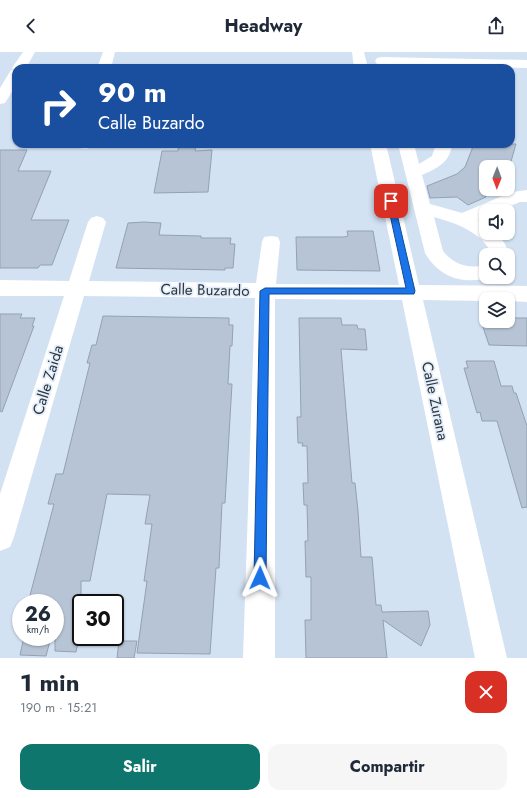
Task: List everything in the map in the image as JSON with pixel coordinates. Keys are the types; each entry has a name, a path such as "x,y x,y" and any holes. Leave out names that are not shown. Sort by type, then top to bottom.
{"street":[{"path":"22,64 29,52"},
{"path":"106,64 110,52"},
{"path":"358,52 360,64"},
{"path":"382,61 527,64"},
{"path":"0,100 12,80"},
{"name":"Calle Zurana","path":"379,148 491,658"},
{"path":"407,148 423,208 430,243 438,260 446,267 458,272 470,274 479,273"},
{"path":"413,173 440,159 444,152 444,148"},
{"path":"463,219 518,196 527,196"},
{"path":"423,208 463,219 490,236 498,248"},
{"name":"Calle Zaida","path":"0,538 97,222"},
{"path":"259,658 265,291 271,242"},
{"name":"Calle Buzardo","path":"0,288 411,291 527,294"}],"building":[{"path":"178,148 195,148 195,151 212,150 208,192 154,193 162,151 178,151"},
{"path":"472,148 515,148 511,160 479,160 479,196 486,197 468,205 457,197 430,198 427,186 457,174 465,167"},
{"path":"0,150 27,150 18,171 51,171 31,220 69,220 52,265 40,265 38,268 0,268"},
{"path":"128,223 161,223 159,235 201,236 201,238 231,238 230,244 235,244 233,268 225,268 225,270 116,268"},
{"path":"347,231 373,231 380,271 297,270 296,237 344,237 348,236"},
{"path":"0,314 22,314 20,318 35,318 32,326 34,326 2,412 0,411"},
{"path":"103,316 229,318 229,325 233,325 232,346 230,346 228,384 232,384 225,503 222,503 219,568 216,568 210,654 137,653 147,581 144,581 152,524 145,524 150,495 107,494 90,581 81,581 81,594 72,594 72,646 77,646 76,652 55,651 55,646 64,646 64,594 30,594 54,504 48,504 56,474 63,474 90,363 87,363 92,345 96,345"},
{"path":"299,318 341,318 342,325 357,325 358,329 365,329 367,350 341,349 352,483 355,483 361,557 372,557 376,605 381,605 382,612 428,611 430,625 421,646 383,620 387,658 306,658 305,620 311,620 311,577 306,577 305,541 308,541 307,505 304,505 303,483 308,483 307,446 302,446 303,443 298,443 297,417 301,417"},
{"path":"515,318 527,318 527,346 489,345 483,328 515,328"},
{"path":"466,361 494,361 501,386 512,386 514,393 516,393 527,426 527,507 522,508 497,421 482,421 480,412 477,413 464,368 468,368"},
{"path":"124,641 137,641 134,658 117,658 118,646 124,646"},
{"path":"22,646 49,646 46,656 20,655"}],"route":[{"path":"260,578 265,291 411,291 391,201"}]}
